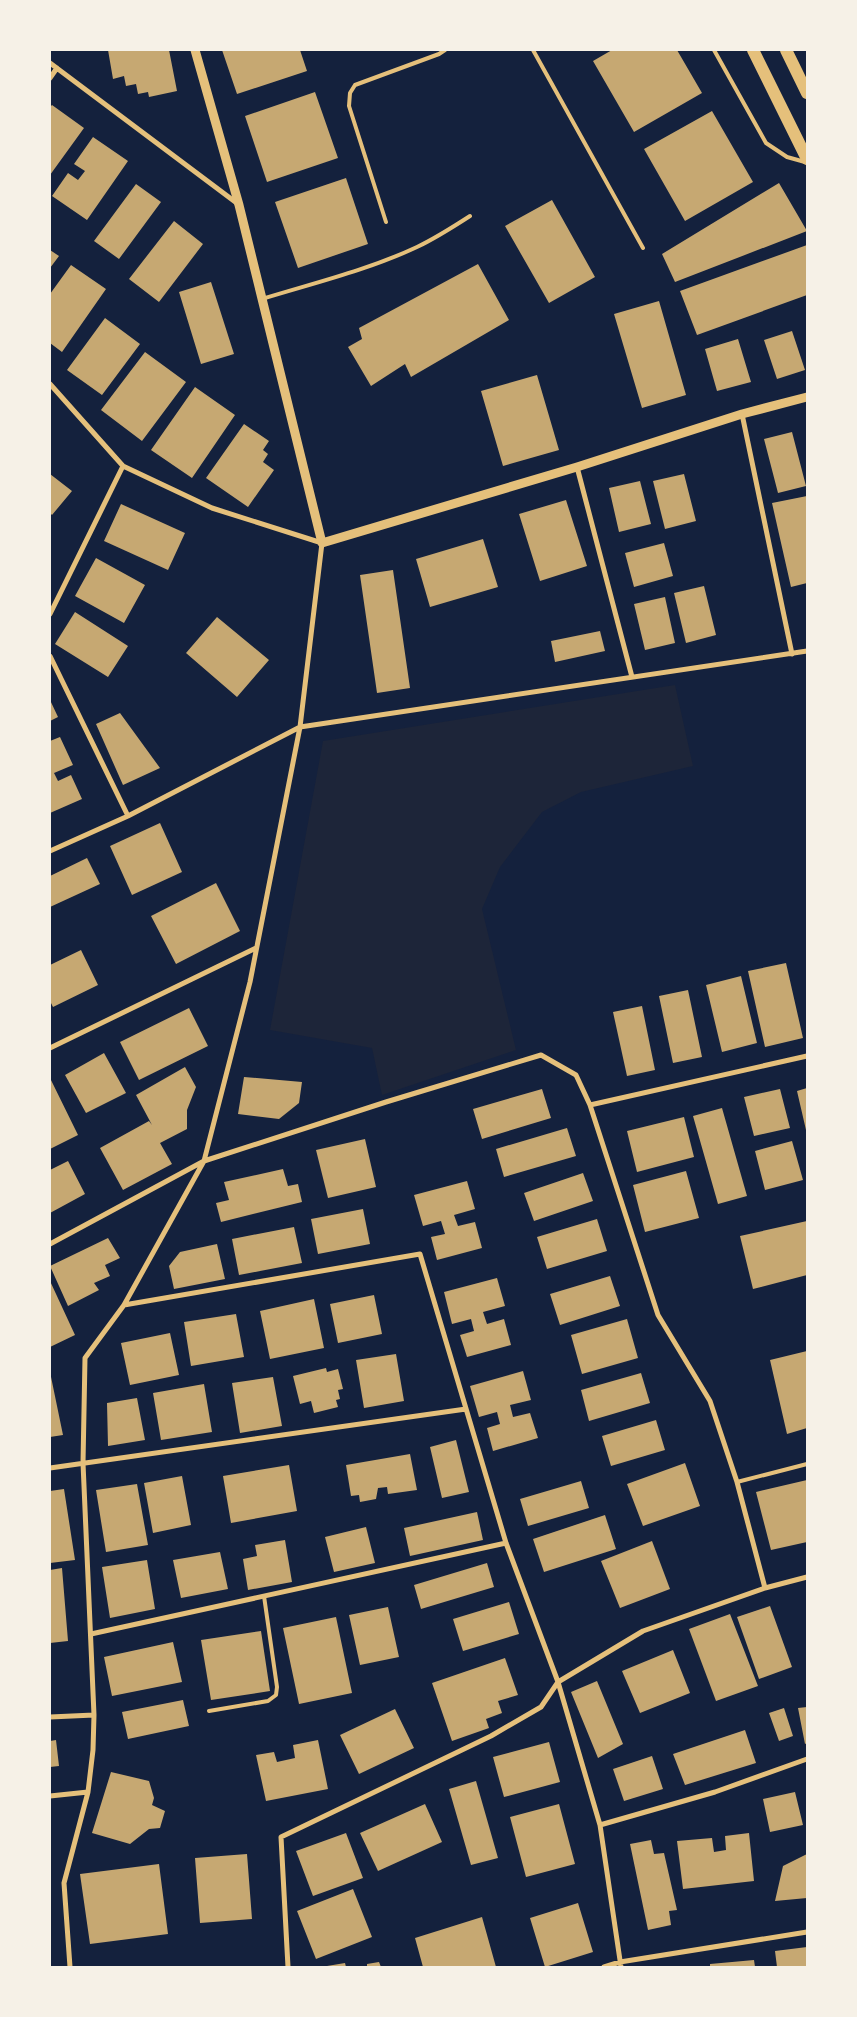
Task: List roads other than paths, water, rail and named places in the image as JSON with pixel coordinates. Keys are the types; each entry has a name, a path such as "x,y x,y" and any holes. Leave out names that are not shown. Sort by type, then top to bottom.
{"main road":[{"path":"753,50 807,158"},
{"path":"786,50 798,70 807,93"}],"street":[{"path":"70,1967 64,1883 88,1792 93,1750 94,1715 83,1463 85,1358 124,1306 204,1161 250,982 300,727 322,543 239,205 195,50"},
{"path":"50,64 239,205"},
{"path":"50,78 57,68"},
{"path":"50,384 123,466 212,508 322,543 578,466 742,414 807,397"},
{"path":"742,414 792,654"},
{"path":"50,614 123,466"},
{"path":"578,466 632,678"},
{"path":"50,851 128,816 300,727 807,651"},
{"path":"50,656 128,816"},
{"path":"50,1048 256,948"},
{"path":"50,1244 204,1161 541,1054 576,1075 590,1105 658,1316 710,1401 737,1482 766,1588"},
{"path":"590,1105 807,1056"},
{"path":"124,1306 420,1254 506,1542 558,1682 600,1825 620,1965"},
{"path":"50,1468 466,1409"},
{"path":"91,1634 506,1542"},
{"path":"288,1967 281,1836 490,1736 541,1707 558,1682 643,1631 766,1588 807,1577"},
{"path":"50,1717 94,1715"},
{"path":"600,1825 715,1792 807,1760"},
{"path":"50,1796 88,1792"},
{"path":"604,1967 807,1932"}],"lane":[{"path":"386,222 349,106 350,93 354,85 439,54 445,50"},
{"path":"533,50 643,248"},
{"path":"714,50 766,143 787,157 807,162"},
{"path":"262,299 350,273 398,255 444,232 470,216"},
{"path":"737,1482 807,1464"},
{"path":"208,1711 268,1701 276,1695 277,1687 264,1596"}]}
